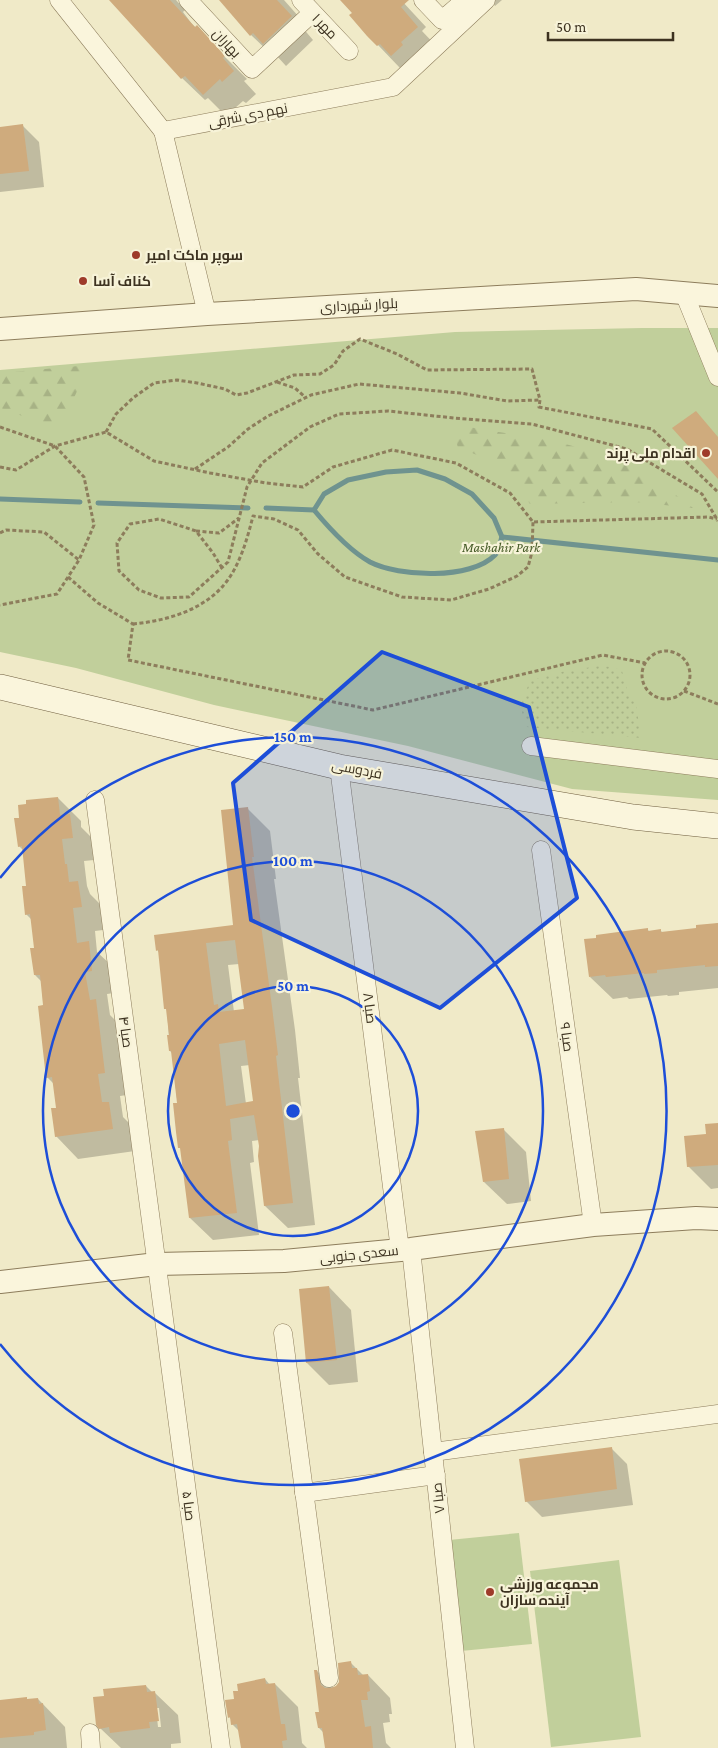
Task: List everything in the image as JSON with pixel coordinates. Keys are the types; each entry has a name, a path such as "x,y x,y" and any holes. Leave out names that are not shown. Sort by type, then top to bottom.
{"main road":[{"name":"فردوسی","path":"0,687 339,767 633,817 718,826"}],"street":[{"path":"60,0 163,131 207,314"},
{"name":"بهاران","path":"188,0 252,69 307,6"},
{"path":"423,0 442,20 465,0"},
{"name":"نهم دی شرقی","path":"163,131 393,87 486,0"},
{"name":"مهر ۱","path":"307,6 349,51"},
{"name":"بلوار شهرداری","path":"0,330 207,314 636,289 718,296"},
{"path":"684,293 718,377"},
{"path":"531,746 718,768"},
{"name":"صبا ۸","path":"339,767 406,1249"},
{"name":"صبا ۴","path":"95,800 157,1264"},
{"name":"صبا ۹","path":"541,850 593,1225"},
{"name":"سعدی جنوبی","path":"0,1282 157,1264 284,1261 406,1249 593,1225 696,1218 718,1219"},
{"name":"صبا ۷","path":"406,1249 436,1475 465,1748"},
{"name":"صبا ۵","path":"157,1264 221,1748"},
{"path":"283,1333 329,1678"},
{"path":"433,1452 718,1414"},
{"path":"304,1493 436,1475"}],"path":[{"path":"0,467 16,470 55,446 106,432 116,414 133,398 154,383 177,380 225,390 236,395 247,393 294,375 320,374 334,365 343,351 360,339 397,354 428,370 532,369 540,400 539,407 652,429 718,492"},
{"path":"277,382 295,388 306,398"},
{"path":"194,470 228,447 248,429 261,421 311,395 359,384 460,393 507,401 540,400"},
{"path":"240,518 219,533 196,531 159,519 130,524 117,543 119,570 139,590 161,598 189,597 228,562 240,518 247,487 262,463 310,427 339,414 388,411 532,424 627,448 702,494 718,519"},
{"path":"0,428 55,446 84,477 94,525 79,560 57,594 0,605"},
{"path":"68,577 98,603 133,624 153,622 174,616 206,601 224,586 235,567 247,539 253,516 274,519 298,530 318,554 345,577 402,597 451,600 489,589 517,576 528,567 532,552 533,522 510,493 456,463 392,450 333,467 303,486 251,480 154,461 106,432"},
{"path":"533,522 708,517 718,519"},
{"path":"0,534 6,530 44,532 79,560"},
{"path":"196,531 222,568"},
{"path":"133,624 128,660 373,710 447,694 603,655 645,663"},
{"path":"672,651 686,661 690,676 684,691 670,698 663,698 649,692 642,678 642,671 650,657 656,652 672,651"},
{"path":"684,691 718,704"}],"highlighted area":[{"path":"382,652 529,707 577,898 440,1008 251,920 233,783"}],"green space":[{"name":"Mashahir Park","path":"718,328 718,800 572,789 408,746 214,705 76,668 0,652 0,370 455,332"},
{"path":"79,366 82,381 69,408 49,429 0,408 0,373"},
{"path":"452,424 547,440 597,453 631,468 663,486 693,508 635,502 530,504 511,479 500,469 479,456 458,448"},
{"path":"599,666 613,667 622,671 629,696 636,704 641,738 527,727 522,704 529,681 565,671"},
{"name":"مجموعه ورزشی آینده سازان","path":"519,1533 532,1644 461,1651 449,1540"},
{"path":"619,1560 641,1737 551,1747 530,1571"}],"building":[{"path":"109,0 170,0 195,27 197,25 225,56 223,58 234,71 222,82 220,79 203,95 185,76 181,79"},
{"path":"219,0 277,0 292,16 263,44 253,33 250,36"},
{"path":"340,0 409,0 401,7 418,27 401,42 403,45 391,56 380,44 377,46 367,36 349,15 352,13"},
{"path":"23,124 29,171 0,174 0,127"},
{"name":"اقدام ملی پرند","path":"696,411 718,437 718,479 672,428"},
{"path":"58,797 60,815 70,814 73,838 62,839 65,864 67,864 69,882 78,881 82,907 73,908 77,943 89,941 92,971 85,972 90,1000 96,999 105,1073 98,1074 102,1102 109,1102 113,1129 55,1137 51,1108 56,1108 52,1077 46,1078 38,1006 43,1005 40,975 34,975 30,948 34,948 30,914 25,915 22,886 26,886 22,846 18,847 14,818 19,818 18,805 26,804 26,800"},
{"path":"248,807 254,857 252,857 278,1055 276,1056 293,1203 264,1206 258,1156 259,1146 254,1115 230,1119 232,1140 228,1141 237,1213 189,1218 180,1148 178,1148 176,1132 173,1103 177,1103 171,1051 169,1051 167,1035 169,1035 166,1009 164,1009 158,950 156,951 154,935 233,925 221,810","holes":["235,940 244,1009 219,1012 218,1004 214,1005 206,943","245,1040 253,1101 226,1106 219,1044"]},
{"path":"718,923 718,966 705,967 705,965 657,970 657,973 589,977 584,939 596,938 596,935 648,928 648,931 661,929 661,932 696,928 696,925"},
{"path":"718,1123 718,1165 687,1167 684,1136 706,1134 705,1124"},
{"path":"504,1128 509,1179 483,1182 475,1131"},
{"path":"329,1286 337,1360 306,1363 299,1289"},
{"path":"612,1447 617,1489 525,1502 519,1459"},
{"path":"351,1661 352,1668 357,1668 358,1675 368,1674 370,1691 367,1692 368,1700 361,1700 365,1727 371,1726 373,1748 325,1748 322,1728 318,1728 315,1712 319,1712 314,1670 317,1670 321,1685 325,1688 331,1688 339,1682 338,1663"},
{"path":"265,1678 266,1684 275,1683 281,1724 285,1724 287,1740 282,1741 283,1748 241,1748 237,1724 231,1725 225,1700 234,1699 233,1691 238,1691 237,1684"},
{"path":"146,1685 147,1692 155,1691 159,1721 149,1722 150,1728 110,1733 109,1727 99,1729 96,1725 93,1697 104,1696 103,1689"},
{"path":"27,1697 27,1699 38,1698 39,1704 43,1703 46,1730 34,1732 34,1735 0,1738 0,1700"}],"waterway":[{"path":"314,510 324,494 348,480 386,472 417,470 445,479 472,494 494,518 502,537"},
{"path":"0,499 80,502"},
{"path":"98,503 248,508"},
{"path":"266,508 314,510 347,545 362,557 370,562 398,571 434,574 469,569 484,563 495,555 502,537 718,560"}],"place":[{"name":"سوپر ماکت امیر","path":"136,255"},
{"name":"کناف آسا","path":"83,281"},
{"name":"اقدام ملی پرند","path":"706,453"},
{"name":"مجموعه ورزشی آینده سازان","path":"490,1592"}]}
